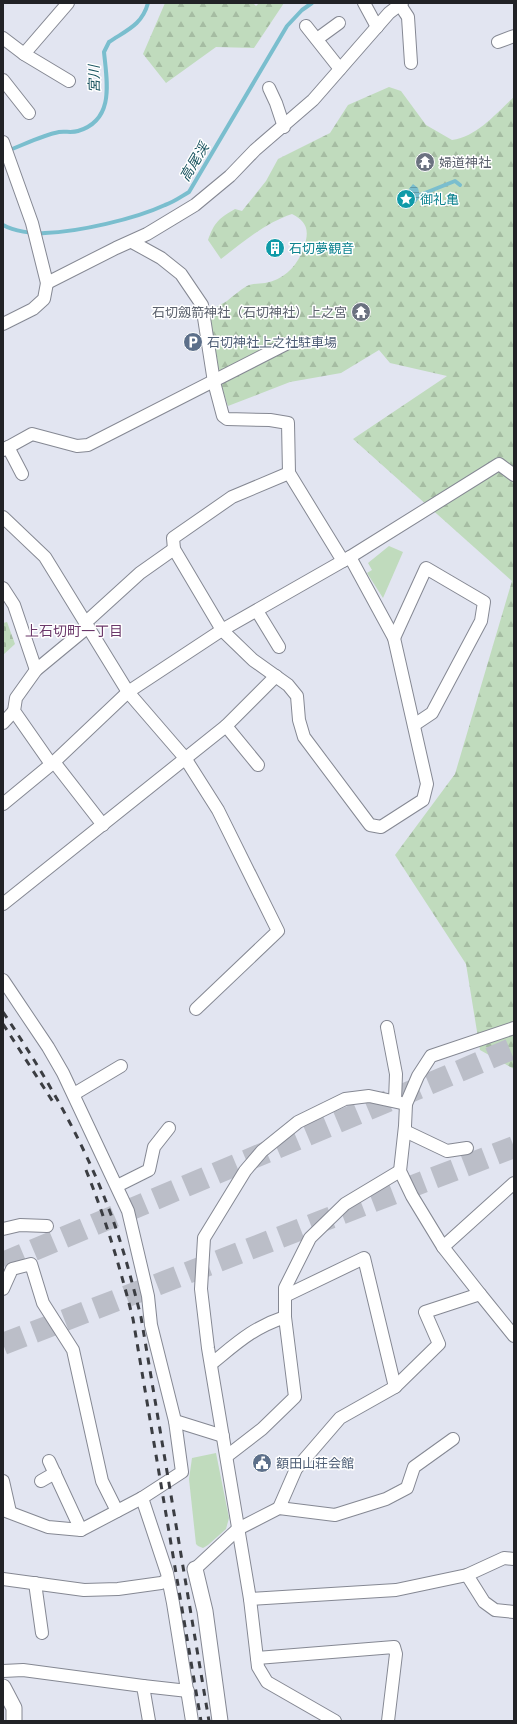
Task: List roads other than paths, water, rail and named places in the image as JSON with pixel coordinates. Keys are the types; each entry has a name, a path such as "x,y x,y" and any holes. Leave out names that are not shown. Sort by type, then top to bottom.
{"street":[{"path":"24,54 68,3"},
{"path":"364,3 377,27"},
{"path":"47,283 116,248 132,242 195,205 225,180 256,150 313,100 389,13 401,4 408,17 411,62"},
{"path":"317,39 339,23"},
{"path":"306,26 340,69"},
{"path":"498,42 514,36"},
{"path":"3,38 24,54 69,81"},
{"path":"3,80 29,113"},
{"path":"269,88 284,127"},
{"path":"3,142 32,223 47,283 44,300 33,309 3,324"},
{"path":"132,242 161,258 181,274 200,301 204,312 214,382 223,416 227,419 270,420 288,423 289,473 346,559 394,638 427,784 423,800 381,827 370,825 304,737 299,720 297,696 288,685 253,660 222,630 174,549 174,538 232,497 289,473"},
{"path":"22,474 6,448 32,434 77,446 88,445 286,344"},
{"path":"3,804 52,763 128,692 222,630 346,559 499,464 514,474"},
{"path":"3,517 45,557 128,692 185,758 218,810 278,931 196,1008"},
{"path":"3,723 14,711 16,698 36,670 87,625 140,573 174,549"},
{"path":"394,638 426,568 484,602 481,621 432,713 414,725"},
{"path":"3,588 14,605 36,670"},
{"path":"257,611 279,647"},
{"path":"3,904 226,726 276,676"},
{"path":"14,711 52,763 103,825"},
{"path":"226,726 258,765"},
{"path":"3,980 48,1047 74,1094 128,1210 148,1296 151,1325 175,1421 182,1472 142,1498 81,1530 48,1527 7,1511 3,1481"},
{"path":"387,1027 405,1131 400,1171 412,1196 443,1247 480,1294 513,1332"},
{"path":"400,1102 431,1056 514,1028"},
{"path":"74,1094 121,1066"},
{"path":"335,1721 267,1682 258,1667 250,1599 211,1364 201,1289 204,1238 245,1171 262,1151 298,1122 345,1099 369,1096 400,1102"},
{"path":"117,1186 149,1170 154,1147 169,1128"},
{"path":"405,1131 447,1151 467,1148"},
{"path":"227,1456 262,1429 296,1397 285,1316 285,1288 310,1238 345,1204 400,1171"},
{"path":"443,1247 511,1191"},
{"path":"3,1229 20,1225 47,1226"},
{"path":"285,1296 364,1258 395,1387"},
{"path":"3,1289 12,1269 31,1264 44,1303 73,1350 102,1481 116,1511"},
{"path":"279,1508 296,1469 340,1418 395,1387 439,1344 425,1312 480,1294"},
{"path":"211,1364 248,1334 267,1323 285,1316"},
{"path":"175,1421 223,1436"},
{"path":"220,1721 205,1611 195,1569 238,1529 279,1508 335,1515 386,1499 407,1488 414,1468 453,1439"},
{"path":"49,1461 81,1530"},
{"path":"41,1481 55,1473"},
{"path":"142,1498 168,1580 192,1721"},
{"path":"250,1599 396,1590 467,1575 504,1558 514,1559"},
{"path":"467,1575 484,1602 495,1610 514,1612"},
{"path":"3,1579 84,1590 118,1589 161,1583 168,1580"},
{"path":"35,1583 42,1633"},
{"path":"257,1658 394,1647 396,1654 388,1721"},
{"path":"3,1671 23,1670 188,1691"},
{"path":"143,1686 149,1721"},
{"path":"3,1688 14,1708 14,1721"}],"water":[{"path":"413,184 418,188 420,196 412,206 407,207 406,202 408,190"}],"waterway":[{"name":"宮川","path":"7,151 53,133 78,131 90,126 98,118 106,99 107,87 104,52 109,42 138,22 142,17 148,3"},
{"name":"高尾渓","path":"3,225 18,230 40,233 90,227 123,220 153,210 172,202 189,192 287,26 302,10 312,3"},
{"path":"420,195 455,181 460,185"}],"tunnel":[{"path":"3,1263 514,1048"},
{"path":"3,1344 514,1147"}],"railway":[{"path":"3,1012 49,1084 76,1134 110,1212 127,1264 141,1317 209,1721"},
{"path":"3,1024 55,1105"},
{"path":"86,1170 112,1244 133,1319 201,1721"}],"place":[{"name":"婦道神社","path":"425,162"},
{"name":"御礼亀","path":"406,199"},
{"name":"石切夢観音","path":"275,248"},
{"name":"石切劔箭神社（石切神社）上之宮","path":"361,312"},
{"name":"石切神社上之社駐車場","path":"193,342"},
{"name":"額田山荘会館","path":"262,1463"}],"district":[{"name":"上石切町一丁目","path":"74,631"}]}
